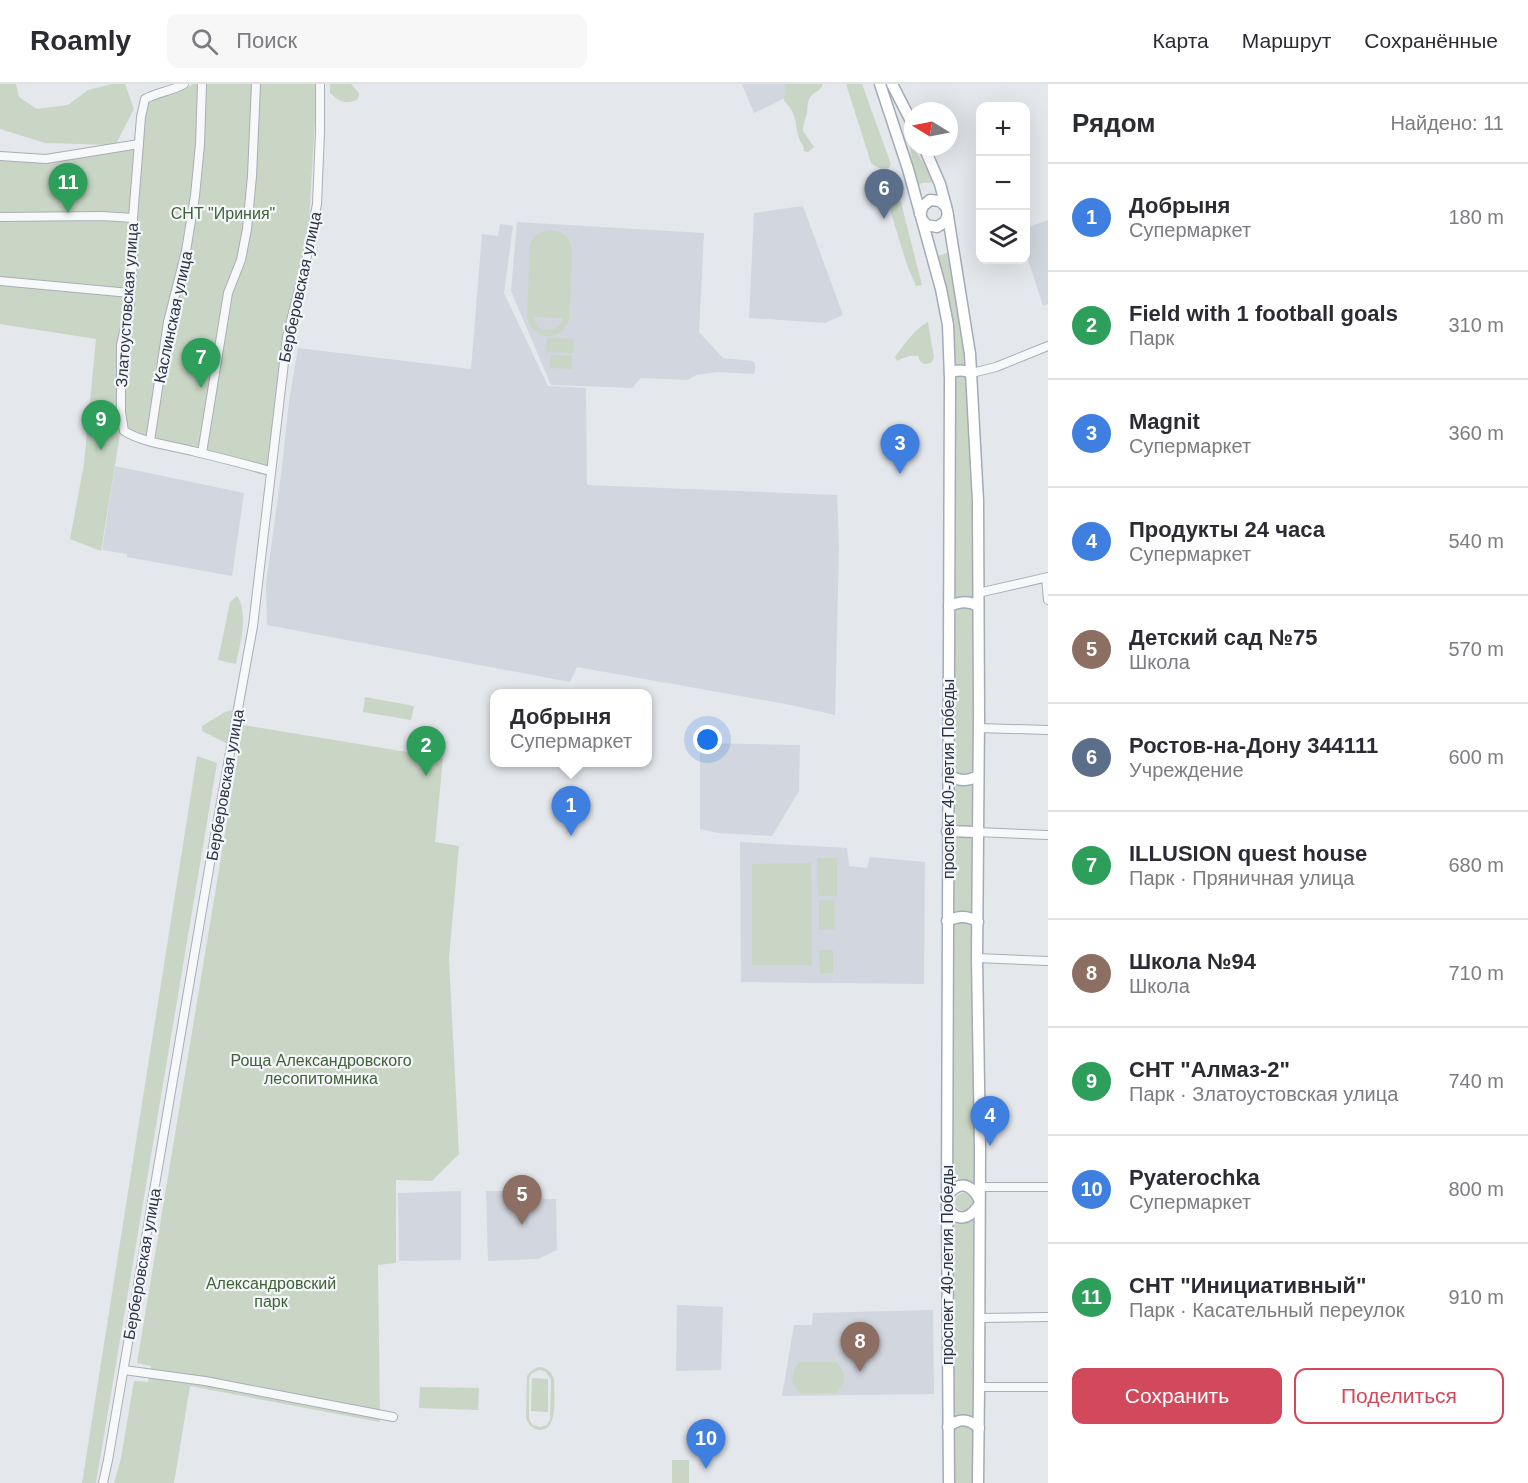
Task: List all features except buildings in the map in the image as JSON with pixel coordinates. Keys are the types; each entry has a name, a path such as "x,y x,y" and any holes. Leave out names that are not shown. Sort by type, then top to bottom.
{"main road":[{"name":"проспект 40-летия Победы","path":"880,84 908,170 941,290 948,325 950,373 947,921 949,1483"},
{"path":"892,84 904,107"},
{"name":"проспект 40-летия Победы","path":"928,156 940,184 947,211 972,373 978,501 977,958 980,1187 978,1483"},
{"path":"930,200 940,201 947,211 945,222 937,227 927,225 921,217 923,206 930,200"},
{"path":"950,373 955,370 964,370 972,373"},
{"path":"948,606 971,602 978,606"},
{"path":"948,775 961,781 978,776"},
{"path":"948,831 977,832"},
{"path":"947,921 964,917 978,922"},
{"path":"963,1186 974,1190 979,1202 972,1214 963,1217 954,1215 947,1201 954,1188 963,1186"},
{"path":"948,1427 963,1420 972,1422 979,1428"}],"street":[{"name":"Златоустовская улица","path":"184,84 166,92 155,93 145,99 141,117 129,311 121,345 121,411 124,431 134,437 270,471"},
{"name":"Каслинская улица","path":"150,441 168,322 186,251 195,196 202,84"},
{"path":"202,453 228,293 241,260 248,229 256,84"},
{"name":"Берберовская улица","path":"103,1483 253,626 286,337 306,261 317,204 320,84"},
{"path":"0,156 46,159 139,144"},
{"path":"0,217 133,218"},
{"path":"0,281 130,293"},
{"path":"972,373 996,367 1048,346"},
{"path":"978,593 1047,578 1048,600"},
{"path":"979,728 1048,730"},
{"path":"977,832 1048,835"},
{"path":"977,958 1048,961"},
{"path":"980,1187 1048,1187"},
{"path":"979,1318 1048,1317"},
{"path":"124,1370 205,1381 393,1417"},
{"path":"980,1387 1048,1387"}],"shaded area":[{"path":"742,84 814,84 754,113"},
{"path":"803,206 843,315 825,323 749,318 754,213"},
{"path":"1048,220 1048,304 1043,306 1030,264 1030,227"},
{"path":"517,222 704,233 699,332 723,358 753,361 754,374 718,372 696,375 688,380 641,378 632,388 551,385 511,291"},
{"path":"500,224 513,226 504,293 548,386 586,388 587,485 837,495 839,546 835,715 577,667 570,682 267,625 266,584 298,348 471,369 482,234 498,236"},
{"path":"115,466 244,493 232,576 127,557 127,554 102,550"},
{"path":"700,743 800,745 799,791 772,836 718,833 700,829"},
{"path":"740,842 847,848 849,866 867,868 870,857 925,862 924,984 741,982"},
{"path":"461,1191 461,1260 399,1261 398,1193"},
{"path":"486,1191 515,1191 516,1196 542,1196 543,1199 556,1199 557,1250 538,1259 488,1261"},
{"path":"677,1305 723,1307 721,1370 676,1371"},
{"path":"933,1310 934,1394 782,1396 794,1325 812,1325 813,1313"}],"green space":[{"name":"СНТ \"Ириния\"","path":"0,84 16,84 19,97 37,109 68,105 88,90 112,84 125,84 134,109 117,145 141,141 147,100 154,93 179,91 193,84 317,84 308,240 295,282 283,348 269,469 120,434 101,551 70,539 84,464 96,339 0,324 0,154 46,157 113,145 45,143 0,129"},
{"path":"330,84 351,84 359,93 358,99 350,102 340,100 330,93"},
{"path":"786,84 823,84 808,102 803,131 814,147 808,152 803,151 804,147 798,135 795,118 784,101"},
{"path":"846,84 862,84 891,164 889,168 880,168 871,163"},
{"path":"911,156 919,156 935,182 922,183 915,187"},
{"path":"889,179 894,180 897,187 922,285 916,286 907,265 885,193 883,182"},
{"path":"551,230 566,236 571,243 572,252 569,319 560,332 547,336 535,331 527,317 530,244 541,232","holes":["533,317 563,318 556,328 549,330 538,327"]},
{"path":"950,252 967,369 953,369 945,289 938,256"},
{"path":"928,322 934,358 931,363 924,364 918,356 897,361 895,357 906,342"},
{"path":"547,338 574,339 573,353 546,352"},
{"path":"551,355 572,356 572,369 550,368"},
{"path":"967,376 969,379 974,600 953,599 954,377"},
{"path":"237,596 241,603 243,620 236,664 218,660 230,602"},
{"path":"955,607 975,607 974,771 968,778 954,773 953,611"},
{"path":"365,697 414,706 411,720 363,712"},
{"path":"233,710 228,744 202,731 202,726 225,712"},
{"name":"Александровский парк","path":"243,725 443,758 435,842 459,846 449,958 459,1154 432,1181 396,1180 396,1263 378,1265 380,1422 190,1386 174,1483 114,1483 121,1458 134,1381 148,1382 151,1366 137,1363"},
{"path":"197,756 217,763 96,1483 82,1483"},
{"path":"952,780 973,782 973,824 968,827 953,824"},
{"path":"966,835 972,841 973,916 952,916 953,840 958,836"},
{"path":"817,858 837,858 837,896 818,896"},
{"path":"811,863 812,965 752,965 752,864"},
{"path":"819,900 834,900 835,929 819,930"},
{"path":"958,920 974,924 976,1188 952,1187 952,923"},
{"path":"819,950 833,950 833,973 820,973"},
{"path":"964,1193 970,1196 973,1202 970,1208 964,1211 958,1208 955,1202 958,1196"},
{"path":"951,1216 973,1217 975,1421 954,1418"},
{"path":"799,1362 836,1362 844,1374 844,1381 840,1389 837,1393 800,1393 792,1378"},
{"path":"538,1367 543,1368 550,1372 554,1379 553,1418 546,1429 535,1429 526,1418 527,1376","holes":["539,1370 545,1371 551,1379 550,1419 547,1425 540,1427 533,1425 529,1418 529,1379 531,1374"]},
{"path":"532,1378 548,1379 548,1412 531,1411"},
{"path":"420,1387 479,1388 478,1410 419,1408"},
{"path":"959,1423 975,1428 973,1483 954,1483 954,1431 955,1426"},
{"path":"672,1460 689,1460 689,1483 672,1483"}],"place":[{"name":"СНТ \"Инициативный\"","path":"68,213"},
{"name":"Ростов-на-Дону 344111","path":"884,219"},
{"name":"ILLUSION quest house","path":"201,388"},
{"name":"СНТ \"Алмаз-2\"","path":"101,450"},
{"name":"Magnit","path":"900,474"},
{"name":"Field with 1 football goals","path":"426,776"},
{"name":"Добрыня","path":"571,836"},
{"name":"Продукты 24 часа","path":"990,1146"},
{"name":"Детский сад №75","path":"522,1225"},
{"name":"Школа №94","path":"860,1372"},
{"name":"Pyaterochka","path":"706,1469"}],"park label":[{"name":"Роща Александровского лесопитомника","path":"321,1069"}]}
